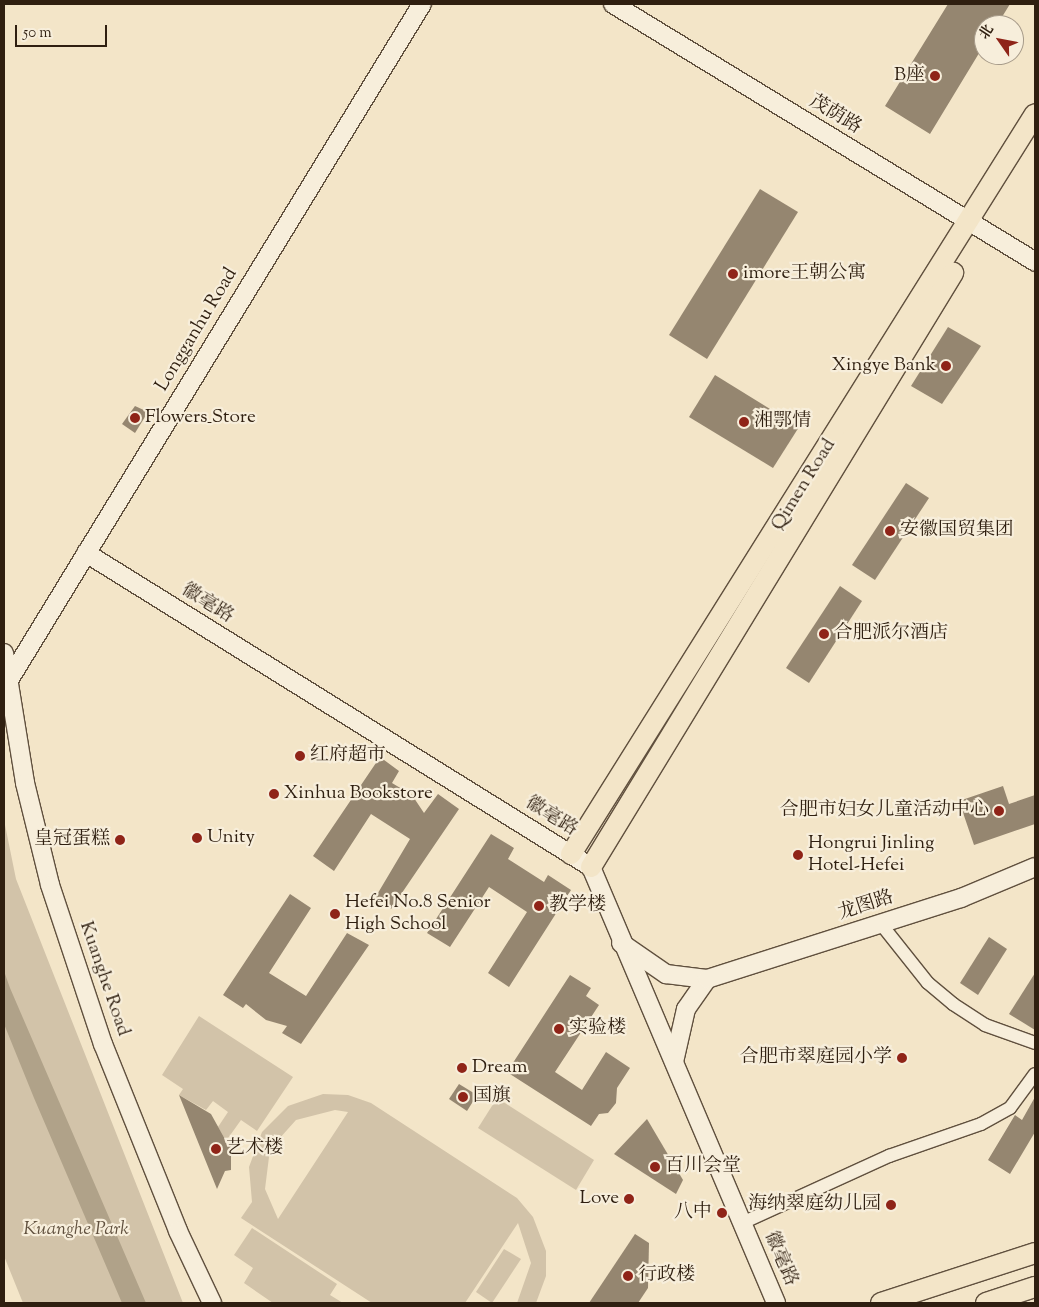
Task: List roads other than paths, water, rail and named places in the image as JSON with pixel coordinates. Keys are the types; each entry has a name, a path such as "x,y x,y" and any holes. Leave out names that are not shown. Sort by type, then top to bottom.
{"main road":[{"name":"Qimen Road","path":"591,866 975,225 1035,114"},
{"name":"Qimen Road","path":"571,854 975,225 1035,139"},
{"path":"881,1303 1035,1253"},
{"path":"986,1303 1035,1287"}],"street":[{"name":"Longganhu Road","path":"9,680 422,4"},
{"name":"茂荫路","path":"613,4 1035,262"},
{"name":"徽毫路","path":"86,554 591,866 621,943 674,1062 776,1303"},
{"name":"Kuanghe Road","path":"4,653 25,783 50,885 103,1044 178,1231 212,1303"},
{"name":"龙图路","path":"707,979 881,924 1035,867"},
{"path":"881,924 928,983 953,1004 985,1026 1035,1043"},
{"path":"621,943 666,974 707,979 686,1009 674,1062"},
{"path":"742,1223 889,1156 981,1124 1010,1108 1035,1074"}],"place":[{"name":"B座","path":"935,76"},
{"name":"imore王朝公寓","path":"733,274"},
{"name":"Xingye Bank","path":"946,366"},
{"name":"Flowers_Store","path":"135,418"},
{"name":"湘鄂情","path":"744,422"},
{"name":"安徽国贸集团","path":"890,531"},
{"name":"合肥派尔酒店","path":"824,634"},
{"name":"红府超市","path":"300,756"},
{"name":"Xinhua Bookstore","path":"274,794"},
{"name":"合肥市妇女儿童活动中心","path":"999,811"},
{"name":"Unity","path":"197,838"},
{"name":"皇冠蛋糕","path":"120,840"},
{"name":"Hongrui Jinling Hotel-Hefei","path":"798,855"},
{"name":"教学楼","path":"539,906"},
{"name":"Hefei No.8 Senior High School","path":"335,914"},
{"name":"实验楼","path":"559,1029"},
{"name":"合肥市翠庭园小学","path":"902,1058"},
{"name":"Dream","path":"462,1068"},
{"name":"国旗","path":"463,1097"},
{"name":"艺术楼","path":"216,1149"},
{"name":"百川会堂","path":"655,1167"},
{"name":"Love","path":"629,1199"},
{"name":"海纳翠庭幼儿园","path":"891,1205"},
{"name":"八中","path":"722,1213"},
{"name":"行政楼","path":"628,1276"}],"park label":[{"name":"Kuanghe Park","path":"76,1230"}]}
